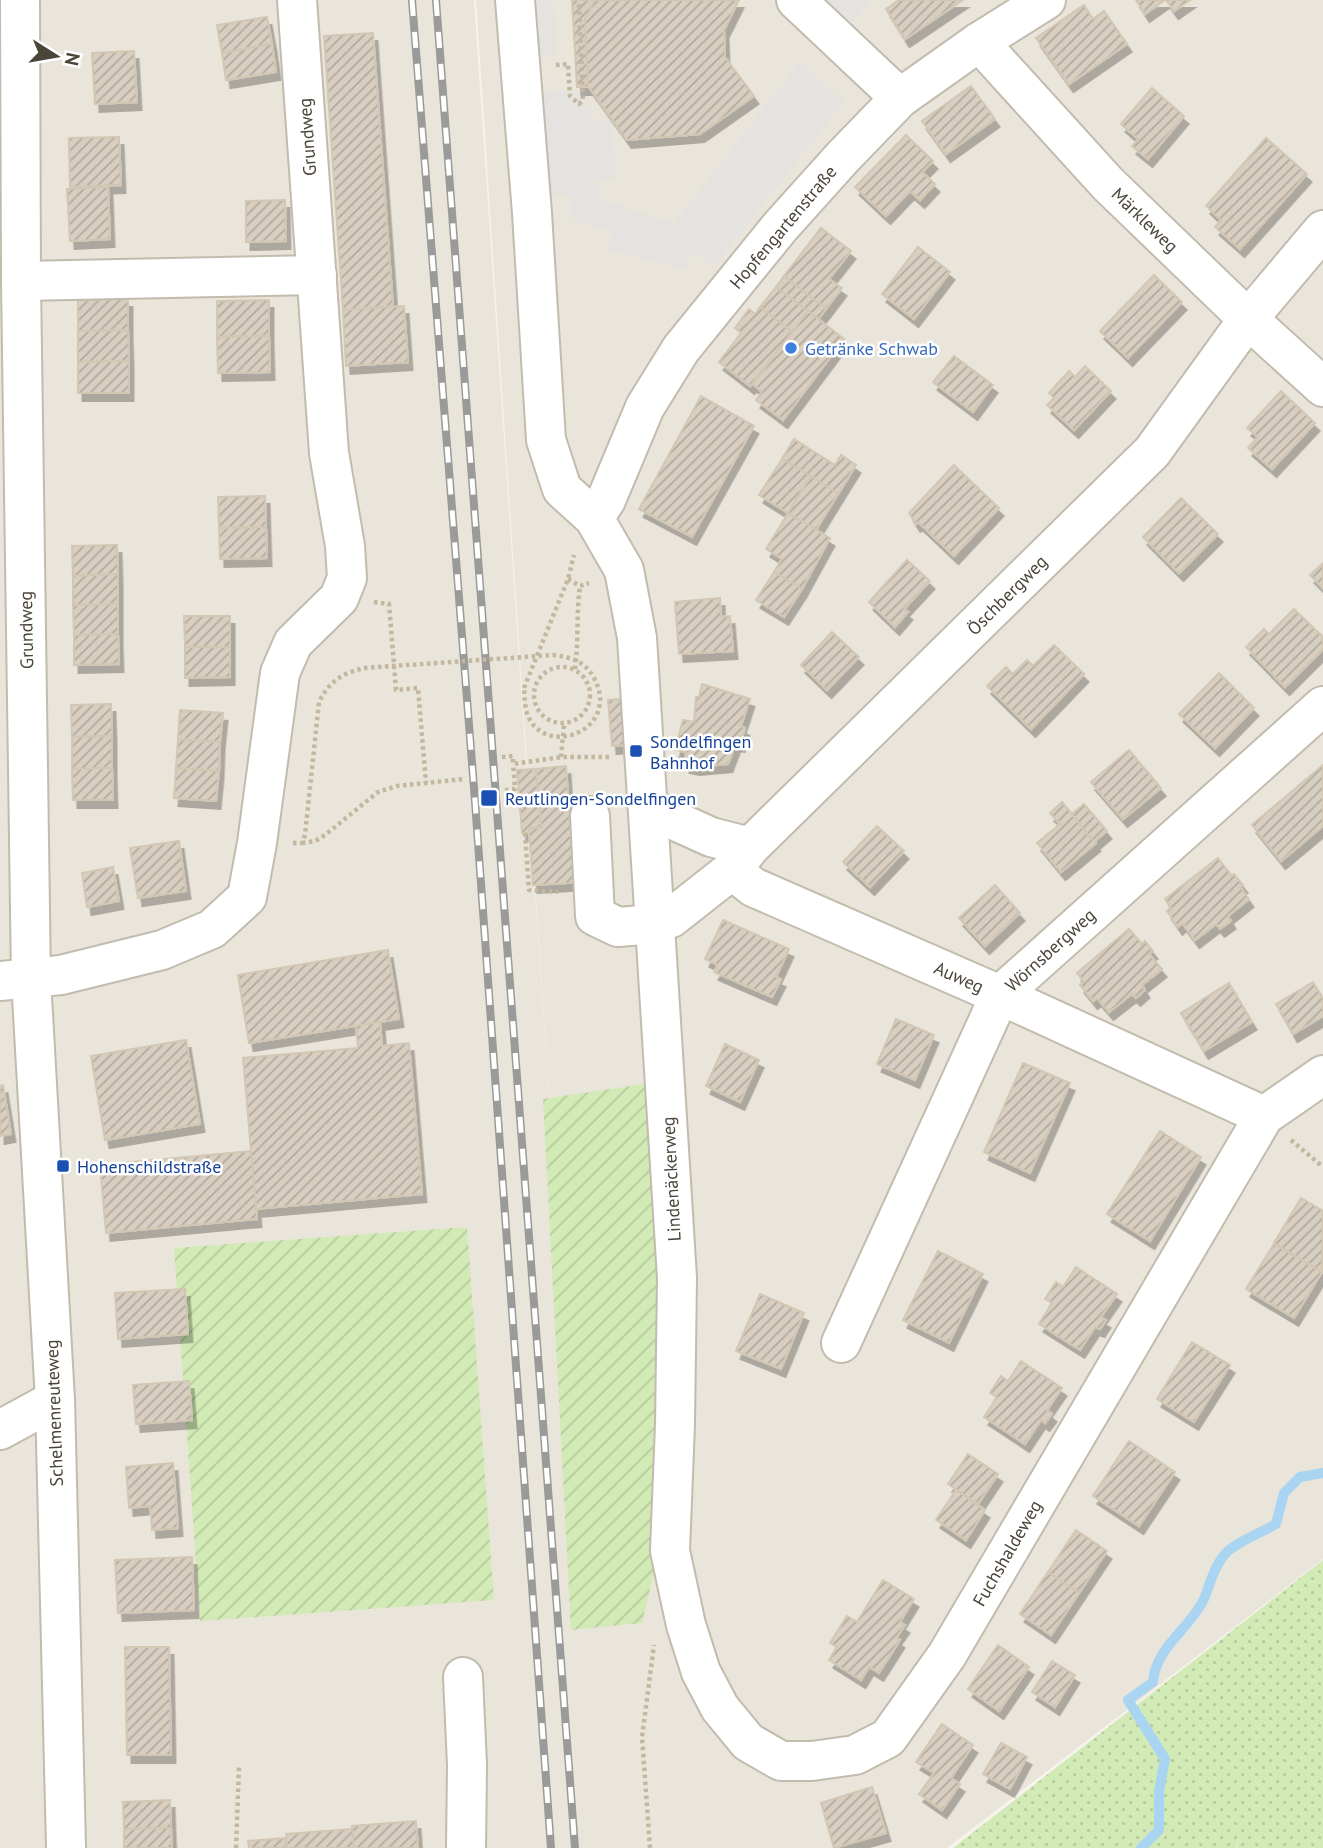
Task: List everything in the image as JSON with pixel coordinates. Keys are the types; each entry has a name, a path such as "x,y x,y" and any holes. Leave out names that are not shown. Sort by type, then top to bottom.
{"street":[{"name":"Grundweg","path":"20,0 21,281 15,980 61,975 162,950 212,929 247,897 280,674 293,643 339,598 347,578 345,546 329,453 298,0"},
{"name":"Lindenäckerweg","path":"515,0 546,440 562,489 594,518 624,570 637,638 677,1278 670,1551"},
{"path":"796,0 900,98"},
{"name":"Hopfengartenstraße","path":"594,518 606,500 645,407 681,349 780,226 900,98 979,42 1046,0"},
{"name":"Märkleweg","path":"979,42 1108,184 1323,387"},
{"name":"Öschbergweg","path":"655,924 671,918 741,859 1152,452 1248,319 1323,230"},
{"path":"21,281 317,275"},
{"name":"Wörnsbergweg","path":"841,1343 1000,995 1323,706"},
{"name":"Auweg","path":"649,808 711,837 741,859 753,887 1000,995 1264,1116"},
{"path":"590,816 595,916 618,927 655,924"},
{"name":"Schelmenreuteweg","path":"15,980 55,1400 65,1848"},
{"name":"Fuchshaldeweg","path":"670,1551 686,1625 701,1672 720,1708 748,1742 780,1760 812,1761 855,1755 888,1738 947,1655 1264,1116 1323,1075"},
{"path":"0,1430 55,1400"},
{"path":"463,1677 467,1765 466,1848"}],"path":[{"path":"568,64 570,96 579,104 583,100 579,3"},
{"path":"304,832 319,702 325,690 347,672 364,668 475,660 527,657 540,656 553,655 570,657 591,673 600,692 601,704 590,725 577,734 552,736 531,723 525,709 524,688 534,663 540,650 549,628 568,579"},
{"path":"575,669 578,649 576,608 580,586"},
{"path":"389,604 396,690 418,688 426,783"},
{"path":"558,667 575,669 586,680 591,694 588,708 578,719 564,724 547,720 535,707 533,690 542,674 558,667"},
{"path":"561,757 564,724"},
{"path":"502,757 513,756 515,789 505,790"},
{"path":"513,764 561,757 645,757"},
{"path":"530,762 530,769"},
{"path":"302,843 315,841 325,835 378,792 397,786 464,779"},
{"path":"525,833 530,890"},
{"path":"650,1848 642,1737 654,1642"},
{"path":"236,1848 239,1766"}],"shaded area":[{"path":"0,0 474,0 557,1213 476,0 1323,0 1323,1559 947,1848 0,1848"},
{"path":"525,0 553,0 557,55 529,56"},
{"path":"781,0 872,0 831,45"},
{"path":"799,62 845,101 713,267 691,251 686,270 608,250 612,231 571,220 569,195 550,196 544,92 564,90 587,95 594,121 612,120 616,179 599,181 602,200 674,223"}],"green space":[{"path":"664,1081 659,1550 642,1623 571,1630 543,1099"},
{"path":"467,1227 494,1600 200,1621 174,1248"},
{"path":"1323,1560 1323,1848 1237,1848 1239,1835 1236,1848 953,1848"}],"building":[{"path":"572,0 634,0 621,87 577,87"},
{"path":"595,0 739,0 724,30 725,57 754,96 700,134 627,140 588,86 585,19"},
{"path":"899,0 963,0 905,39 886,9"},
{"path":"1136,0 1165,0 1145,14"},
{"path":"1166,0 1190,0 1174,11"},
{"path":"1084,5 1093,19 1104,11 1127,44 1069,84 1036,38"},
{"path":"267,17 272,44 222,53 217,25"},
{"path":"373,33 393,306 343,310 324,36"},
{"path":"272,44 276,72 226,80 222,53"},
{"path":"134,51 137,102 95,104 92,53"},
{"path":"971,86 995,119 946,154 922,121"},
{"path":"1152,88 1184,116 1148,159 1132,146 1138,139 1121,124"},
{"path":"906,135 933,161 922,172 935,184 920,200 910,191 886,216 855,187"},
{"path":"119,137 121,185 70,187 69,138"},
{"path":"1266,138 1307,174 1240,249 1215,227 1221,220 1206,206"},
{"path":"108,187 110,239 70,241 67,189"},
{"path":"285,200 286,241 246,242 246,201"},
{"path":"821,228 851,251 829,279 842,288 826,309 784,276"},
{"path":"918,247 950,272 914,319 882,294"},
{"path":"1154,275 1182,302 1128,358 1100,331"},
{"path":"784,276 826,309 818,319 776,287"},
{"path":"776,287 808,311 792,332 760,307"},
{"path":"128,299 128,330 78,331 78,300"},
{"path":"269,300 269,336 217,337 217,301"},
{"path":"404,306 408,362 346,366 343,310"},
{"path":"760,307 792,332 750,386 719,362 741,333 735,328 749,309 755,314"},
{"path":"808,311 844,339 783,420 756,400 762,392 753,384"},
{"path":"128,330 129,361 78,362 78,331"},
{"path":"269,336 270,372 218,373 217,337"},
{"path":"954,356 993,385 973,412 933,382"},
{"path":"129,361 129,393 78,393 78,362"},
{"path":"1085,366 1111,391 1074,430 1047,405 1054,398 1049,393 1069,371 1075,377"},
{"path":"1281,391 1315,423 1272,469 1248,448 1258,437 1247,428"},
{"path":"701,396 754,426 692,537 639,509"},
{"path":"794,439 835,465 841,455 856,465 838,494 782,459"},
{"path":"782,459 811,476 788,513 759,495"},
{"path":"954,465 999,508 954,556 918,522 916,524 909,513"},
{"path":"811,476 838,494 816,530 788,513"},
{"path":"265,496 266,527 219,528 218,497"},
{"path":"1181,498 1218,534 1179,573 1143,537"},
{"path":"788,513 830,538 802,589 774,572 782,559 766,549"},
{"path":"266,527 267,558 220,559 219,528"},
{"path":"117,545 118,574 73,576 72,546"},
{"path":"907,560 930,581 904,609 908,612 895,627 869,602"},
{"path":"1323,563 1323,588 1310,575"},
{"path":"774,572 802,589 784,617 756,600"},
{"path":"118,574 118,604 73,605 73,576"},
{"path":"720,598 721,617 730,616 733,651 679,654 675,602"},
{"path":"118,604 118,634 74,635 73,605"},
{"path":"1294,609 1323,637 1323,649 1285,687 1246,647 1264,629 1269,634"},
{"path":"184,616 230,616 230,647 185,647"},
{"path":"832,632 859,657 827,690 801,665"},
{"path":"118,634 119,664 74,665 74,635"},
{"path":"1054,645 1084,674 1031,729 987,686 1006,667 1013,674 1027,660 1033,666"},
{"path":"185,647 230,647 230,677 185,678"},
{"path":"1219,673 1254,708 1215,748 1179,714"},
{"path":"702,684 750,699 741,726 745,728 740,744 736,743 728,764 695,767 685,765 686,752 675,750 683,720 694,722 696,697 699,697"},
{"path":"623,699 627,745 612,746 608,700"},
{"path":"111,704 112,736 72,737 71,705"},
{"path":"180,710 223,713 220,742 178,739"},
{"path":"112,736 112,768 72,769 72,737"},
{"path":"178,739 220,742 219,771 176,768"},
{"path":"1129,750 1161,788 1123,819 1091,782"},
{"path":"1323,765 1323,826 1281,861 1252,825"},
{"path":"566,766 570,825 580,824 584,882 533,885 529,828 541,827 536,769"},
{"path":"112,768 113,800 73,800 72,769"},
{"path":"176,768 219,771 216,801 174,798"},
{"path":"536,769 541,827 529,828 529,833 522,833 517,770"},
{"path":"1062,802 1096,843 1061,872 1037,843 1060,824 1050,813"},
{"path":"1084,804 1107,831 1094,842 1072,814"},
{"path":"877,826 904,851 870,887 843,862"},
{"path":"179,841 186,891 138,898 130,848"},
{"path":"1218,858 1243,885 1240,887 1249,899 1228,916 1231,921 1220,929 1216,924 1195,940 1182,923 1178,927 1167,911 1171,908 1165,899"},
{"path":"113,867 119,901 87,907 82,873"},
{"path":"995,885 1020,913 985,946 959,918"},
{"path":"723,920 789,949 776,977 781,979 772,997 714,972 718,965 705,959"},
{"path":"1129,929 1142,944 1145,941 1153,951 1149,954 1162,969 1142,985 1145,990 1136,998 1132,994 1109,1012 1097,998 1093,1001 1080,985 1084,982 1077,973"},
{"path":"388,950 399,1019 249,1043 238,975"},
{"path":"1313,982 1323,999 1323,1016 1293,1034 1276,1004"},
{"path":"1229,983 1252,1022 1204,1051 1181,1013"},
{"path":"896,1019 934,1035 915,1080 877,1064"},
{"path":"380,1022 382,1046 409,1043 422,1194 256,1209 243,1058 358,1048 356,1026"},
{"path":"186,1040 200,1124 105,1140 91,1056"},
{"path":"725,1044 759,1060 740,1102 706,1086"},
{"path":"1023,1063 1070,1083 1030,1173 984,1152"},
{"path":"3,1085 11,1134 0,1136 0,1086"},
{"path":"1160,1131 1201,1157 1150,1241 1107,1214"},
{"path":"251,1151 257,1219 106,1233 100,1165"},
{"path":"1301,1198 1323,1211 1322,1272 1274,1243"},
{"path":"1274,1244 1322,1272 1294,1318 1246,1289"},
{"path":"938,1251 983,1274 949,1343 903,1320"},
{"path":"1076,1267 1117,1294 1101,1317 1106,1320 1100,1329 1095,1327 1080,1350 1039,1324 1052,1303 1045,1299 1056,1282 1063,1287"},
{"path":"185,1289 188,1334 118,1339 115,1293"},
{"path":"760,1294 804,1313 781,1369 736,1351"},
{"path":"1192,1342 1230,1365 1194,1422 1157,1399"},
{"path":"1021,1361 1062,1388 1047,1410 1052,1414 1045,1423 1041,1420 1025,1444 984,1417 997,1397 990,1393 1001,1376 1008,1381"},
{"path":"189,1381 192,1420 136,1424 133,1385"},
{"path":"1129,1441 1175,1472 1139,1526 1093,1496"},
{"path":"968,1454 998,1474 978,1504 948,1484"},
{"path":"173,1463 178,1528 152,1530 150,1506 129,1508 126,1467"},
{"path":"956,1490 985,1510 966,1540 936,1520"},
{"path":"1076,1530 1107,1551 1079,1593 1048,1572"},
{"path":"192,1557 194,1610 118,1613 115,1560"},
{"path":"1048,1572 1079,1593 1051,1635 1020,1614"},
{"path":"883,1580 914,1599 900,1622 905,1625 896,1638 900,1640 879,1673 869,1667 861,1680 829,1660 837,1647 830,1643 847,1616 857,1622"},
{"path":"998,1645 1029,1667 999,1711 968,1689"},
{"path":"125,1647 169,1647 171,1755 127,1755"},
{"path":"1052,1661 1075,1675 1055,1707 1032,1692"},
{"path":"942,1724 973,1745 951,1778 960,1784 942,1810 919,1794 934,1773 916,1762"},
{"path":"1001,1743 1027,1757 1010,1789 983,1774"},
{"path":"872,1787 886,1833 834,1848 821,1803"},
{"path":"170,1800 171,1828 124,1829 123,1802"},
{"path":"416,1821 418,1848 354,1848 352,1826"},
{"path":"171,1828 172,1848 124,1848 124,1829"},
{"path":"352,1829 354,1848 287,1848 286,1834"},
{"path":"285,1838 286,1848 249,1848 248,1841"}],"waterway":[{"path":"1141,1848 1159,1830 1159,1791 1165,1759 1128,1700 1153,1682 1160,1658 1198,1610 1223,1556 1239,1543 1276,1524 1284,1493 1300,1477 1323,1473"}],"railway":[{"path":"412,0 475,801 551,1848"},
{"path":"436,0 575,1848"}],"place":[{"name":"Getränke Schwab","path":"791,348"},
{"name":"Sondelfingen Bahnhof","path":"636,751"},
{"name":"Reutlingen-Sondelfingen","path":"489,798"},
{"name":"Hohenschildstraße","path":"63,1166"}]}
